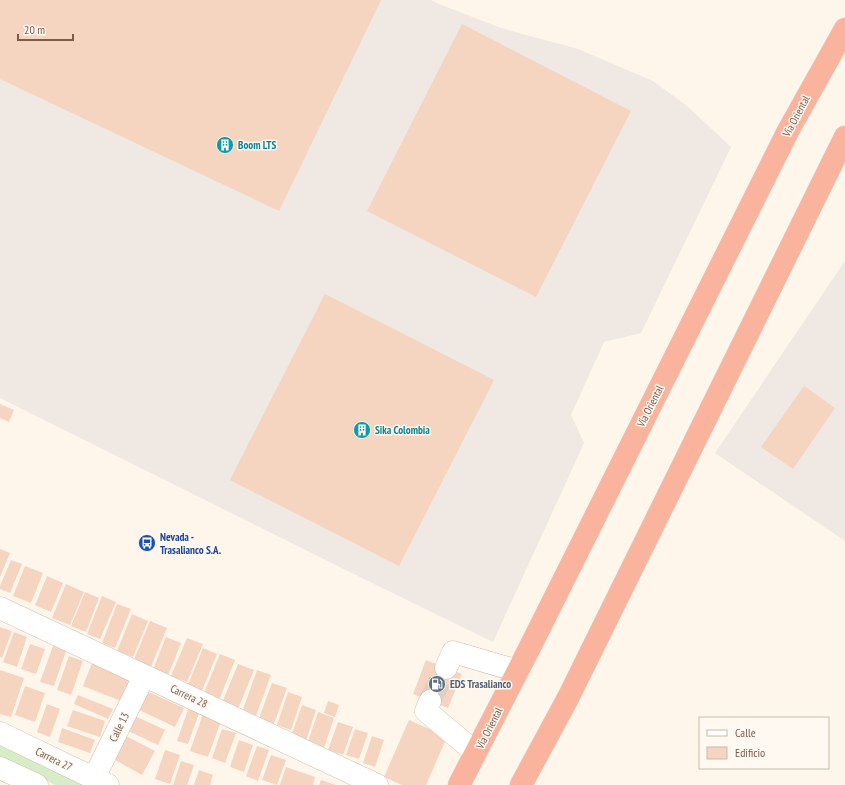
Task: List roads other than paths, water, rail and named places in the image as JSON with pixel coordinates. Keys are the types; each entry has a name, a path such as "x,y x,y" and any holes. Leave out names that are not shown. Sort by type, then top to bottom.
{"highway":[{"name":"Vía Oriental","path":"459,785 518,671 788,130 845,29"},
{"path":"521,785 571,691 845,137"}],"street":[{"name":"Carrera 28","path":"0,608 377,785"},
{"path":"446,668 453,652 518,671"},
{"name":"Calle 13","path":"101,782 144,676"},
{"path":"430,702 426,711 476,753"},
{"name":"Carrera 27","path":"0,733 101,782"},
{"path":"0,768 37,785"}],"tunnel":[{"path":"430,701 446,668"}],"place":[{"name":"Boom LTS","path":"225,145"},
{"name":"Sika Colombia","path":"362,430"},
{"name":"Nevada - Trasalianco S.A.","path":"147,543"},
{"name":"EDS Trasalianco","path":"437,684"}]}
